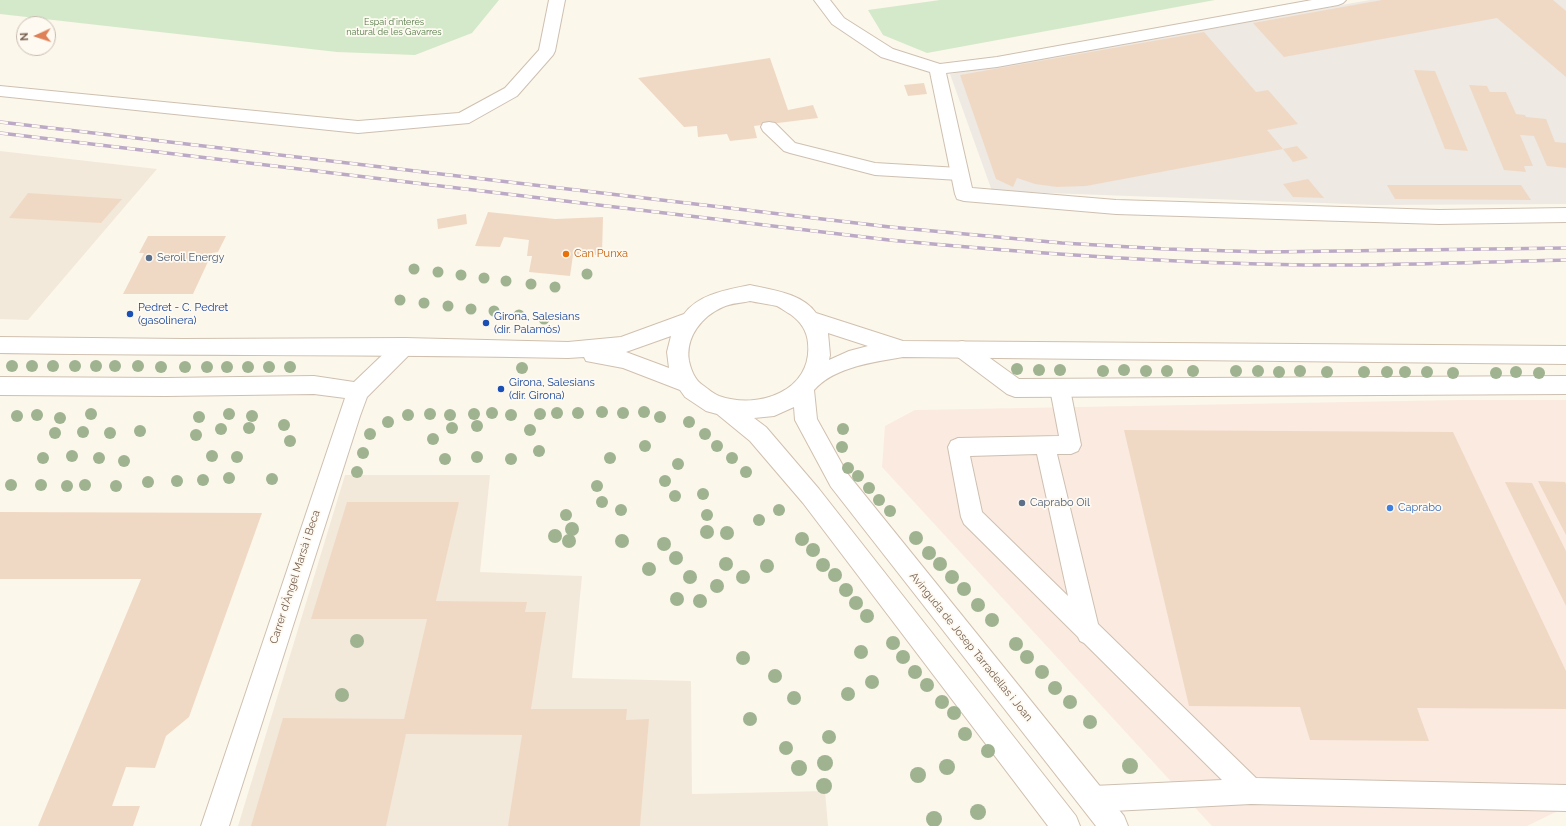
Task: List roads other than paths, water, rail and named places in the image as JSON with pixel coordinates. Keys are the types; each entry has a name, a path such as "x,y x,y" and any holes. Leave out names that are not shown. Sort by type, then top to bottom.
{"street":[{"path":"0,91 358,127 463,119 511,92 547,51 557,0"},
{"path":"822,0 838,21 887,53 939,69 997,62 1338,0"},
{"path":"939,69 938,73 964,194 1116,207 1438,217 1566,215"},
{"path":"808,383 820,359 821,350 819,334 811,320 804,312 785,300 762,294 750,293 726,296 704,306 688,321 680,335 677,351 679,368 687,383 703,397 724,407 758,434 799,484 812,496 1066,826"},
{"path":"811,320 903,348"},
{"path":"0,346 405,346 568,350 622,345 688,321"},
{"name":"Carrer d'Àngel Marsà i Beca","path":"215,826 300,563 358,392 405,346"},
{"path":"724,407 741,410 775,406 790,399 808,383 856,358 903,348 962,350 1566,354"},
{"path":"568,350 624,360 687,383"},
{"path":"962,350 1015,388 1566,385"},
{"name":"Avinguda de Josep Tarradellas i Joan","path":"808,383 806,420 839,480 1114,826"},
{"path":"0,386 166,387 314,385 358,392"}],"lane":[{"path":"769,127 790,147 875,170 959,174"},
{"path":"1060,388 1071,445 958,447 972,517 1250,791"},
{"path":"1046,445 1088,633"},
{"path":"1093,799 1250,791 1566,798"}],"railway":[{"path":"0,122 890,227 1062,243 1165,249 1265,252 1566,248"},
{"path":"0,133 889,240 993,249 1148,260 1304,265 1566,260"}],"place":[{"name":"Can Punxa","path":"566,254"},
{"name":"Seroil Energy","path":"149,258"},
{"name":"Pedret - C. Pedret (gasolinera)","path":"130,314"},
{"name":"Girona, Salesians (dir. Palamós)","path":"486,323"},
{"name":"Girona, Salesians (dir. Girona)","path":"501,389"},
{"name":"Caprabo Oil","path":"1022,503"},
{"name":"Caprabo","path":"1390,508"}],"park label":[{"name":"Espai d'interès natural de les Gavarres","path":"394,28"}]}
